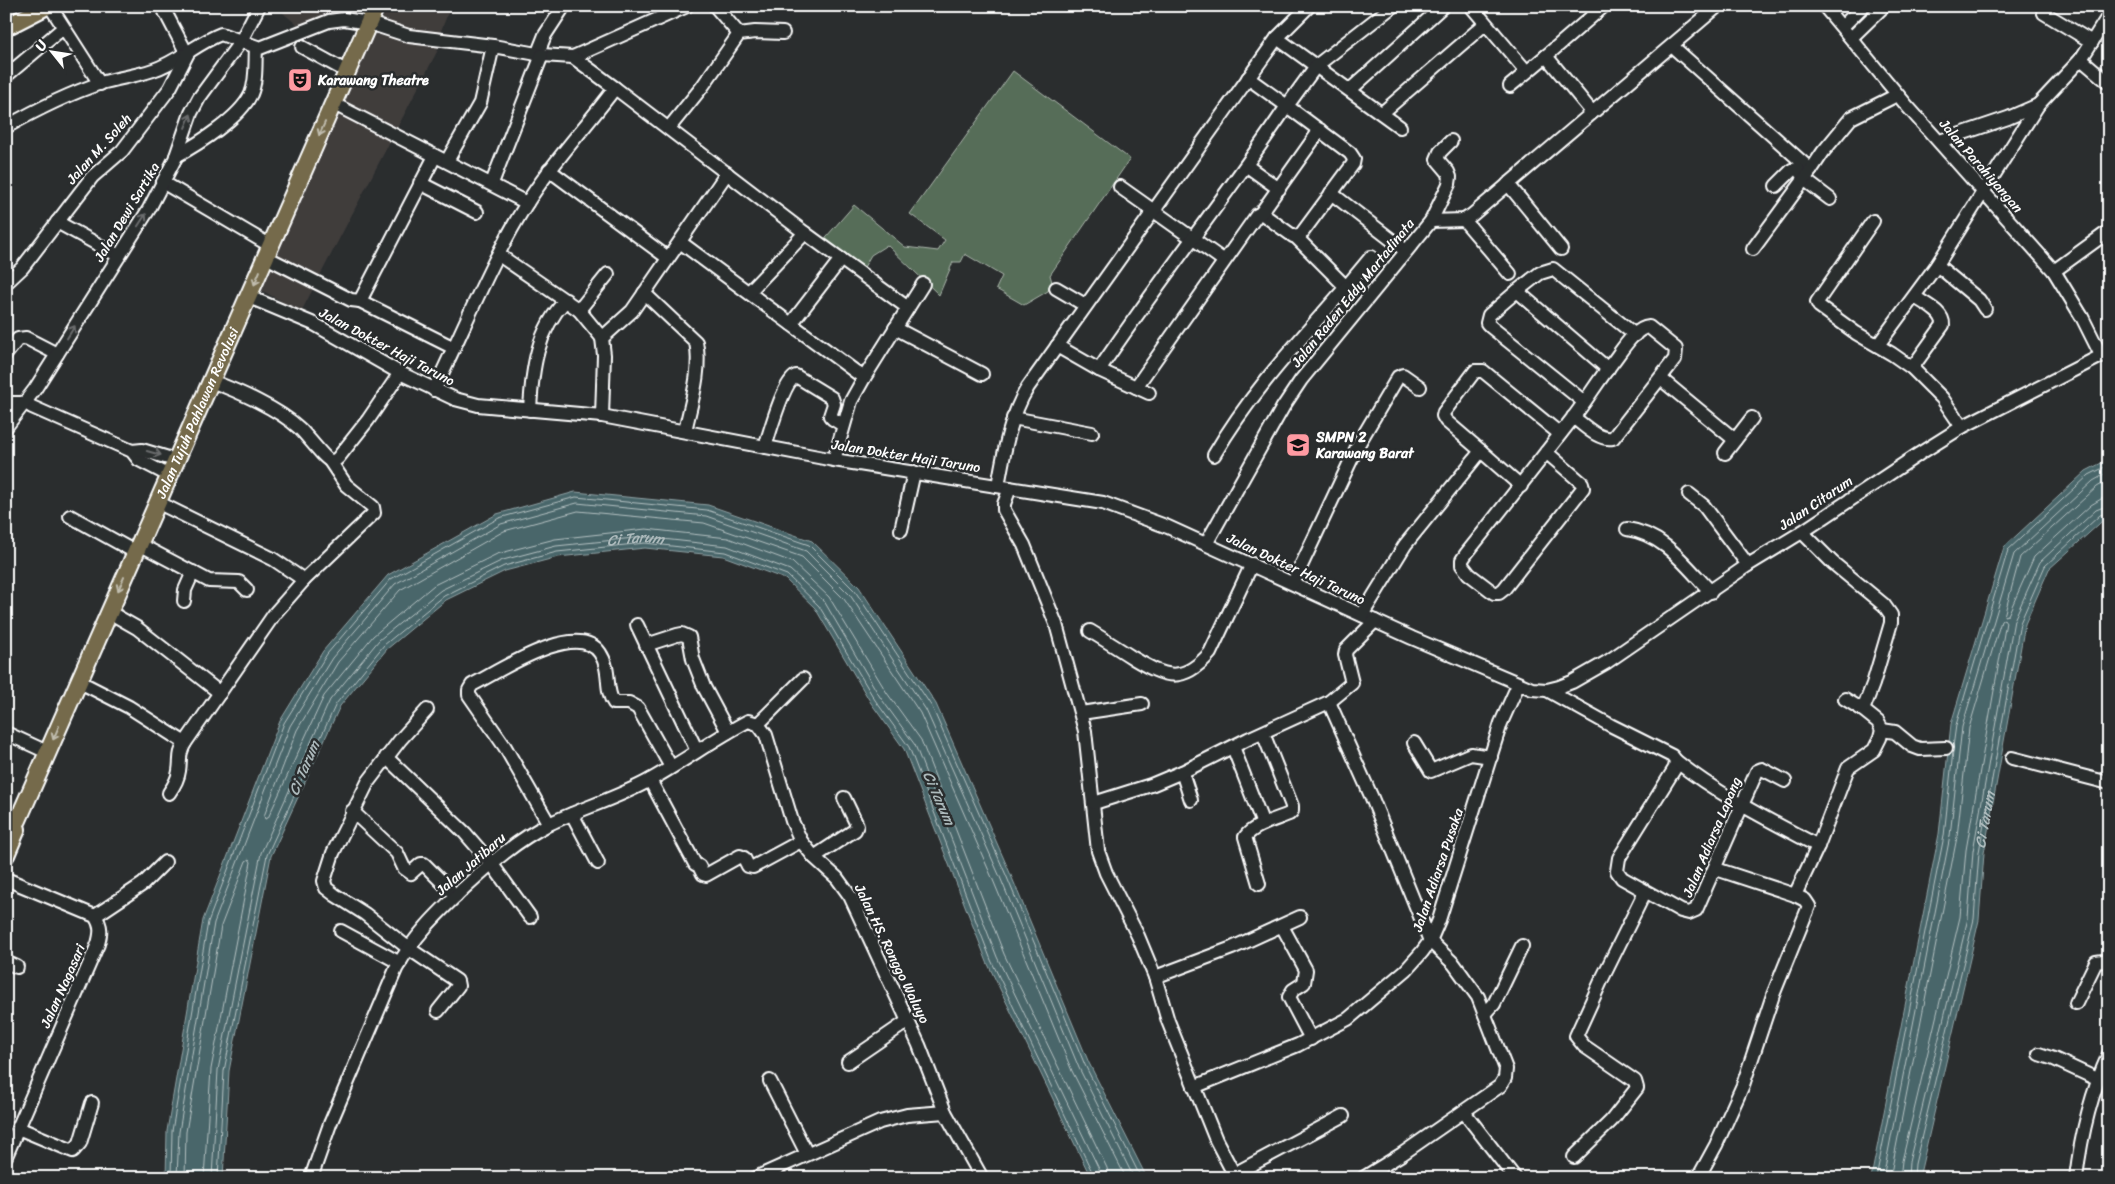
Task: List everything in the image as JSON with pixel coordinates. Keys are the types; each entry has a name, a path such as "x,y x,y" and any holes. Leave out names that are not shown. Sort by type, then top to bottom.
{"main road":[{"path":"6,27 47,6"},
{"name":"Jalan Tujuh Pahlawan Revolusi","path":"6,839 12,826 18,820 168,475 269,252 334,104 346,71 376,6"},
{"name":"Jalan Tujuh Pahlawan Revolusi","path":"6,855 18,828 18,820"}],"street":[{"path":"50,6 100,84"},
{"path":"162,6 188,51"},
{"name":"Jalan Dewi Sartika","path":"6,427 26,402 164,183 199,98 239,44 259,6"},
{"path":"492,183 540,55 545,35 564,6"},
{"path":"6,127 35,110 100,84 154,70 208,39 221,34 239,44 256,47 329,21 344,19 366,29 493,46 540,55 573,57 687,6"},
{"path":"715,6 739,34"},
{"path":"1099,370 1247,166 1316,66 1393,6"},
{"path":"1350,90 1443,6"},
{"path":"1471,6 1526,71"},
{"path":"1510,86 1604,6"},
{"path":"1510,274 1464,220 1486,205 1508,184 1718,6"},
{"name":"Jalan Parahiyangan","path":"1824,6 1897,94 2054,271 2105,354"},
{"path":"1842,27 1863,6"},
{"path":"1851,38 1884,6"},
{"path":"2042,6 2044,13 2092,42"},
{"path":"1301,8 1277,38 1085,305 1019,401 1013,418 1004,487 1004,510 1024,545 1036,580 1056,624 1081,713 1094,803 1098,851 1106,873 1138,936 1155,977 1168,1021 1194,1087 1216,1140 1235,1176 1344,1116"},
{"path":"1878,345 1937,265 2038,104 2081,59 2109,15"},
{"path":"1382,112 1485,24"},
{"path":"6,76 63,28"},
{"path":"669,128 702,87 739,34 755,32 783,33"},
{"path":"1277,38 1382,112 1400,127"},
{"path":"360,302 420,183 441,159 480,103 493,46"},
{"path":"1672,46 1808,175 1830,199"},
{"path":"176,156 223,124 247,100 254,84 256,47"},
{"path":"302,47 346,71"},
{"name":"Jalan M. Soleh","path":"6,283 22,268 92,177 122,151 170,88 188,51"},
{"path":"1546,56 1592,112"},
{"path":"573,57 805,233 908,308"},
{"path":"2081,59 2109,83"},
{"path":"1248,78 1320,130 1354,159 1353,164 1302,233 1296,237"},
{"path":"434,390 499,255 527,202 549,170 615,88"},
{"path":"1753,249 1823,152 1851,118 1897,94"},
{"path":"334,104 527,202"},
{"path":"1940,141 2008,118 2038,104"},
{"path":"1136,387 1224,260 1257,214 1261,213 1279,189 1320,130"},
{"path":"1431,221 1449,184 1450,177 1437,158 1451,141"},
{"path":"1247,166 1279,189"},
{"path":"1776,186 1794,169 1798,169 1808,175"},
{"path":"549,170 668,258"},
{"path":"602,338 632,311 727,173"},
{"path":"164,183 269,252 351,300 360,302 454,348"},
{"path":"420,183 477,212"},
{"path":"1508,184 1560,249"},
{"path":"1120,187 1224,260"},
{"path":"1331,193 1406,251"},
{"path":"1261,213 1296,237 1346,287"},
{"name":"Jalan Raden Eddy Martadinata","path":"1206,544 1283,407 1322,353 1431,221 1464,220"},
{"path":"1873,221 1817,302 1819,306 1856,332 1912,368 1942,398 1962,427"},
{"path":"57,222 119,256"},
{"path":"2054,271 2109,231"},
{"path":"749,292 805,233"},
{"path":"680,242 864,378"},
{"path":"499,255 566,300 578,310 602,338 604,356 602,416"},
{"path":"1214,456 1230,427 1256,391 1371,257"},
{"path":"791,324 841,259"},
{"path":"1937,265 1979,300 1985,309"},
{"path":"1584,402 1487,323 1489,315 1540,273 1553,269 1635,335"},
{"path":"578,310 608,274"},
{"path":"834,460 851,401 924,284"},
{"path":"1056,288 1085,305"},
{"path":"1518,291 1608,368"},
{"path":"644,293 696,342 697,362 695,381 685,431"},
{"name":"Jalan Dokter Haji Taruno","path":"249,297 323,328 400,373 455,400 478,405 602,416 834,460 1103,503 1168,527 1518,685 1532,689 1547,690"},
{"path":"1912,368 1943,325 1944,320 1941,315 1915,297"},
{"path":"530,410 532,380 538,345 550,321 566,300"},
{"path":"1546,452 1582,483 1583,488 1504,589 1499,593 1494,593 1469,574 1462,565 1462,560 1521,486 1546,452 1574,417 1608,368 1635,335 1644,327 1650,327 1676,349 1675,359 1661,379 1613,438 1606,439 1574,417"},
{"path":"896,328 982,374"},
{"path":"6,354 18,339 26,338 57,354"},
{"path":"1057,346 1099,370 1149,393"},
{"name":"Jalan Citarum","path":"1547,690 1572,682 1607,662 1748,565 1802,532 1888,473 1962,427 2105,354"},
{"path":"1521,486 1446,421 1443,416 1444,412 1476,371 1482,371 1560,434"},
{"path":"330,461 338,458 354,439 400,373"},
{"path":"1293,583 1359,443 1398,377 1403,375 1420,387"},
{"path":"765,447 781,400 790,380 796,376 832,398 834,404 830,416 843,425"},
{"path":"1661,379 1735,440"},
{"path":"169,793 177,780 180,753 185,743 275,613 304,580 374,513 373,507 346,485 330,461 293,422 211,381"},
{"path":"6,403 26,402 32,407 132,451 139,460 168,475"},
{"path":"1013,418 1092,433"},
{"path":"1725,452 1752,418"},
{"path":"132,451 142,450 175,460"},
{"path":"1362,616 1405,545 1481,451"},
{"path":"901,530 914,472"},
{"path":"1689,494 1704,506 1748,565"},
{"path":"157,502 258,551 304,580"},
{"path":"70,516 215,582 239,582 247,590"},
{"path":"1627,529 1641,531 1664,544 1711,592"},
{"path":"1802,532 1833,563 1884,605 1891,615 1878,668 1863,710"},
{"path":"1090,631 1156,672 1169,676 1181,675 1201,663 1210,653 1252,564"},
{"path":"184,601 185,590 193,572"},
{"path":"109,612 137,628 220,692"},
{"path":"1094,803 1151,785 1182,772 1328,702 1352,683 1345,655 1346,650 1374,621"},
{"path":"637,625 697,752"},
{"path":"646,645 682,634 688,637 693,659 704,687 728,732"},
{"path":"549,824 505,747 469,695 472,685 536,652 564,642 589,644 598,650 608,671 610,698 614,703 629,703 638,708 671,767"},
{"path":"758,724 803,679"},
{"path":"78,681 129,707 185,743"},
{"name":"Jalan Adiarsa Pusaka","path":"1194,1087 1311,1039 1348,1019 1406,970 1430,942 1472,823 1502,723 1518,685"},
{"path":"1547,690 1610,725 1672,756 1705,783 1742,806 1818,846"},
{"path":"1795,895 1818,846 1848,768 1874,750 1880,738 1882,730 1878,722 1845,699"},
{"path":"1328,702 1372,798 1430,942 1454,964 1468,981 1485,1014 1506,1070 1505,1078 1500,1086 1464,1112 1363,1178"},
{"path":"1081,713 1142,704"},
{"path":"427,710 386,757 368,782 352,811 325,874 324,881 326,888 365,914 408,948 459,983 438,1011"},
{"name":"Jalan Jatibaru","path":"311,1178 333,1116 400,963 408,948 435,916 491,863 532,834 549,824 650,780 748,721 758,724"},
{"name":"Jalan HS. Ronggo Waluyo","path":"758,724 766,735 792,821 801,840 814,857 837,878 850,896 919,1045 945,1112 982,1178"},
{"path":"1882,730 1895,732 1912,746 1920,749 1946,748"},
{"path":"1258,884 1244,837 1247,833 1263,824 1289,814 1292,811 1292,806 1263,732"},
{"path":"6,733 47,752"},
{"path":"1414,743 1431,771 1471,754 1491,757"},
{"path":"1233,747 1263,824"},
{"path":"386,757 452,820 491,863 530,917"},
{"path":"2012,758 2109,783"},
{"name":"Jalan Adiarsa Lapang","path":"1676,761 1675,768 1619,858 1616,871 1622,878 1646,892 1689,913 1696,910 1716,869 1757,771 1762,769 1786,781"},
{"path":"1182,772 1191,800"},
{"path":"650,780 695,864 699,866 703,874 706,875 740,856 744,858 748,866 754,867 801,840"},
{"path":"814,857 856,830 857,824 844,798"},
{"path":"352,811 397,853 408,871 411,873 421,864 424,864 456,896"},
{"path":"572,814 598,863"},
{"path":"6,879 95,916 143,884 165,862"},
{"path":"1698,1178 1743,1085 1773,995 1808,906 1805,900 1795,895 1716,869"},
{"path":"1574,1158 1611,1121 1637,1088 1635,1081 1584,1046 1576,1036 1602,978 1646,892"},
{"name":"Jalan Nagasari","path":"6,1156 98,944 100,926 95,916"},
{"path":"1155,977 1214,955 1300,917"},
{"path":"1282,926 1306,970 1304,983 1294,990 1289,998 1311,1039"},
{"path":"341,931 400,963"},
{"path":"1485,1014 1494,1004 1522,946"},
{"path":"2076,1003 2096,962 2103,961 2109,963"},
{"path":"848,1062 908,1021"},
{"path":"2039,1054 2097,1079"},
{"path":"2076,1178 2080,1148 2097,1079 2109,1054"},
{"path":"770,1081 807,1154"},
{"path":"18,1128 73,1151 80,1143 92,1103"},
{"path":"755,1178 880,1122 907,1115 945,1112"},
{"path":"1464,1112 1515,1178"}],"shaded area":[{"path":"288,6 363,6 358,18 301,28 283,13"},
{"path":"387,6 451,6 438,38 381,22"},
{"path":"370,31 409,43 440,46 301,312 259,289"}],"green space":[{"path":"1013,71 1130,159 1050,275 1052,282 1048,291 1024,305 996,289 1002,276 965,254 961,262 953,262 939,295 887,245 871,255 863,269 820,244 854,205 905,247 938,251 945,240 910,214"}],"water":[{"name":"Ci Tarum","path":"2109,459 2109,515 2049,569 2025,624 1984,853 1979,920 1919,1178 1871,1178 1939,834 1951,724 2004,547 2086,471"},
{"name":"Ci Tarum","path":"575,492 708,505 812,541 859,587 936,704 1010,873 1089,1063 1147,1178 1091,1178 987,962 904,749 871,703 815,608 785,579 723,556 645,548 558,557 505,571 446,600 387,649 340,706 271,856 229,1071 223,1178 166,1178 167,1131 203,920 280,721 323,651 388,575 497,514"}],"place":[{"name":"Karawang Theatre","path":"300,80"},
{"name":"SMPN 2 Karawang Barat","path":"1298,445"}]}
